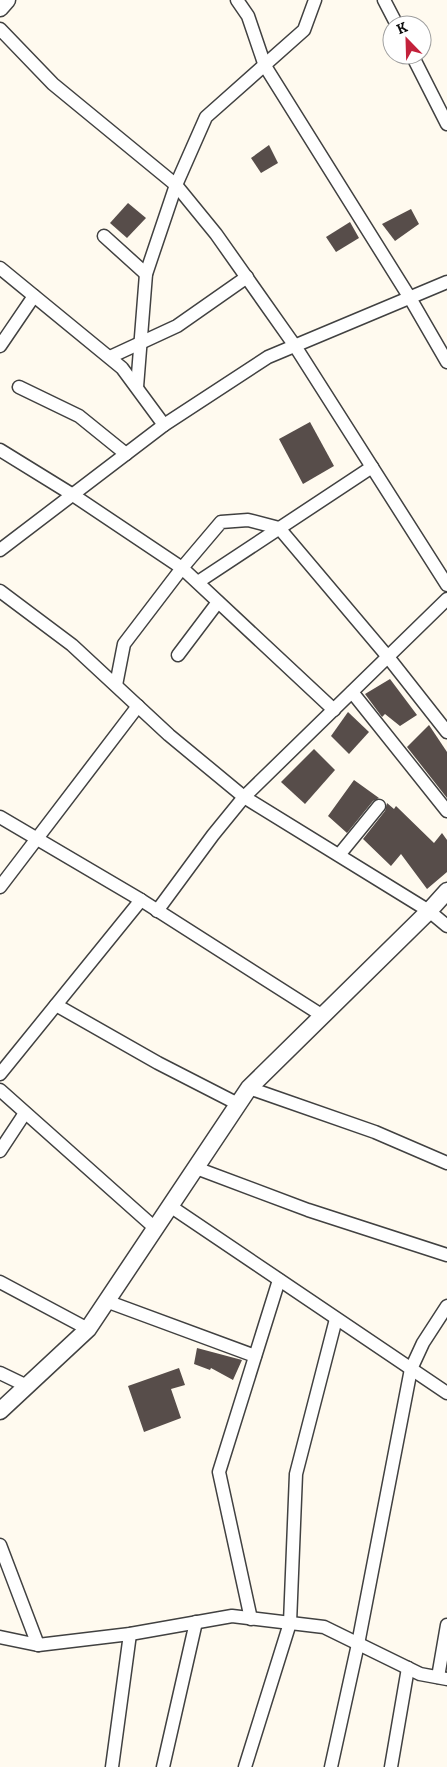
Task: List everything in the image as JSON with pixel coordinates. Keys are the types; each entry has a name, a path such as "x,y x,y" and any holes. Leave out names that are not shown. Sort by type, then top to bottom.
{"street":[{"path":"0,8 7,0"},
{"path":"238,0 248,16 265,66 410,298 447,362"},
{"path":"137,388 146,274 176,185 206,117 304,30 315,0"},
{"path":"384,0 392,15"},
{"path":"0,29 53,84 176,185 216,234 295,346 447,585"},
{"path":"417,65 447,124"},
{"path":"104,236 146,274"},
{"path":"0,268 122,368 164,425"},
{"path":"110,358 140,342 178,326 246,277"},
{"path":"0,550 164,425 268,357 447,282"},
{"path":"0,346 34,296"},
{"path":"19,387 79,416 126,454"},
{"path":"0,450 73,495 182,568 334,710"},
{"path":"198,582 372,467"},
{"path":"116,685 124,644 182,568 221,522 248,520 279,528 388,657 447,732"},
{"path":"0,591 72,645 169,735 244,797 429,911 447,926"},
{"path":"157,911 213,834 244,797 447,599"},
{"path":"178,655 218,602"},
{"path":"352,692 447,811"},
{"path":"0,887 138,706"},
{"path":"339,856 379,806"},
{"path":"0,817 141,900 323,1016"},
{"path":"0,1411 88,1329 249,1088 447,891"},
{"path":"0,1074 141,900"},
{"path":"56,1005 158,1063 238,1104"},
{"path":"249,1088 375,1132 447,1162"},
{"path":"0,1090 155,1228"},
{"path":"0,1151 25,1113"},
{"path":"196,1168 308,1210 447,1256"},
{"path":"170,1206 447,1393"},
{"path":"251,1619 219,1472 278,1280"},
{"path":"0,1282 88,1329"},
{"path":"106,1301 255,1356"},
{"path":"331,1767 358,1644 411,1369 423,1343 447,1306"},
{"path":"245,1767 290,1623 296,1474 336,1319"},
{"path":"0,1373 27,1386"},
{"path":"0,1545 38,1645"},
{"path":"0,1637 38,1645 130,1634 232,1616 324,1627 420,1674 442,1678 447,1625"},
{"path":"163,1767 196,1622"},
{"path":"112,1767 130,1634"},
{"path":"391,1767 408,1668"}],"building":[{"path":"269,145 278,163 261,173 251,158"},
{"path":"128,203 146,218 127,238 110,223"},
{"path":"411,209 419,224 395,241 382,224"},
{"path":"350,222 359,238 336,252 326,237"},
{"path":"310,422 334,466 303,484 279,439"},
{"path":"390,679 417,715 400,726 385,714 382,717 365,694"},
{"path":"348,712 369,732 349,754 331,736"},
{"path":"429,725 447,752 447,798 407,747"},
{"path":"314,749 335,770 305,804 281,782"},
{"path":"354,780 379,798 373,801 347,833 328,816"},
{"path":"387,803 394,809 396,806 434,843 442,833 447,840 447,872 427,889 401,854 391,866 363,839 385,811"},
{"path":"197,1348 242,1360 233,1380 211,1368 210,1370 194,1364"},
{"path":"179,1368 185,1385 171,1389 181,1418 144,1432 128,1386"}]}
